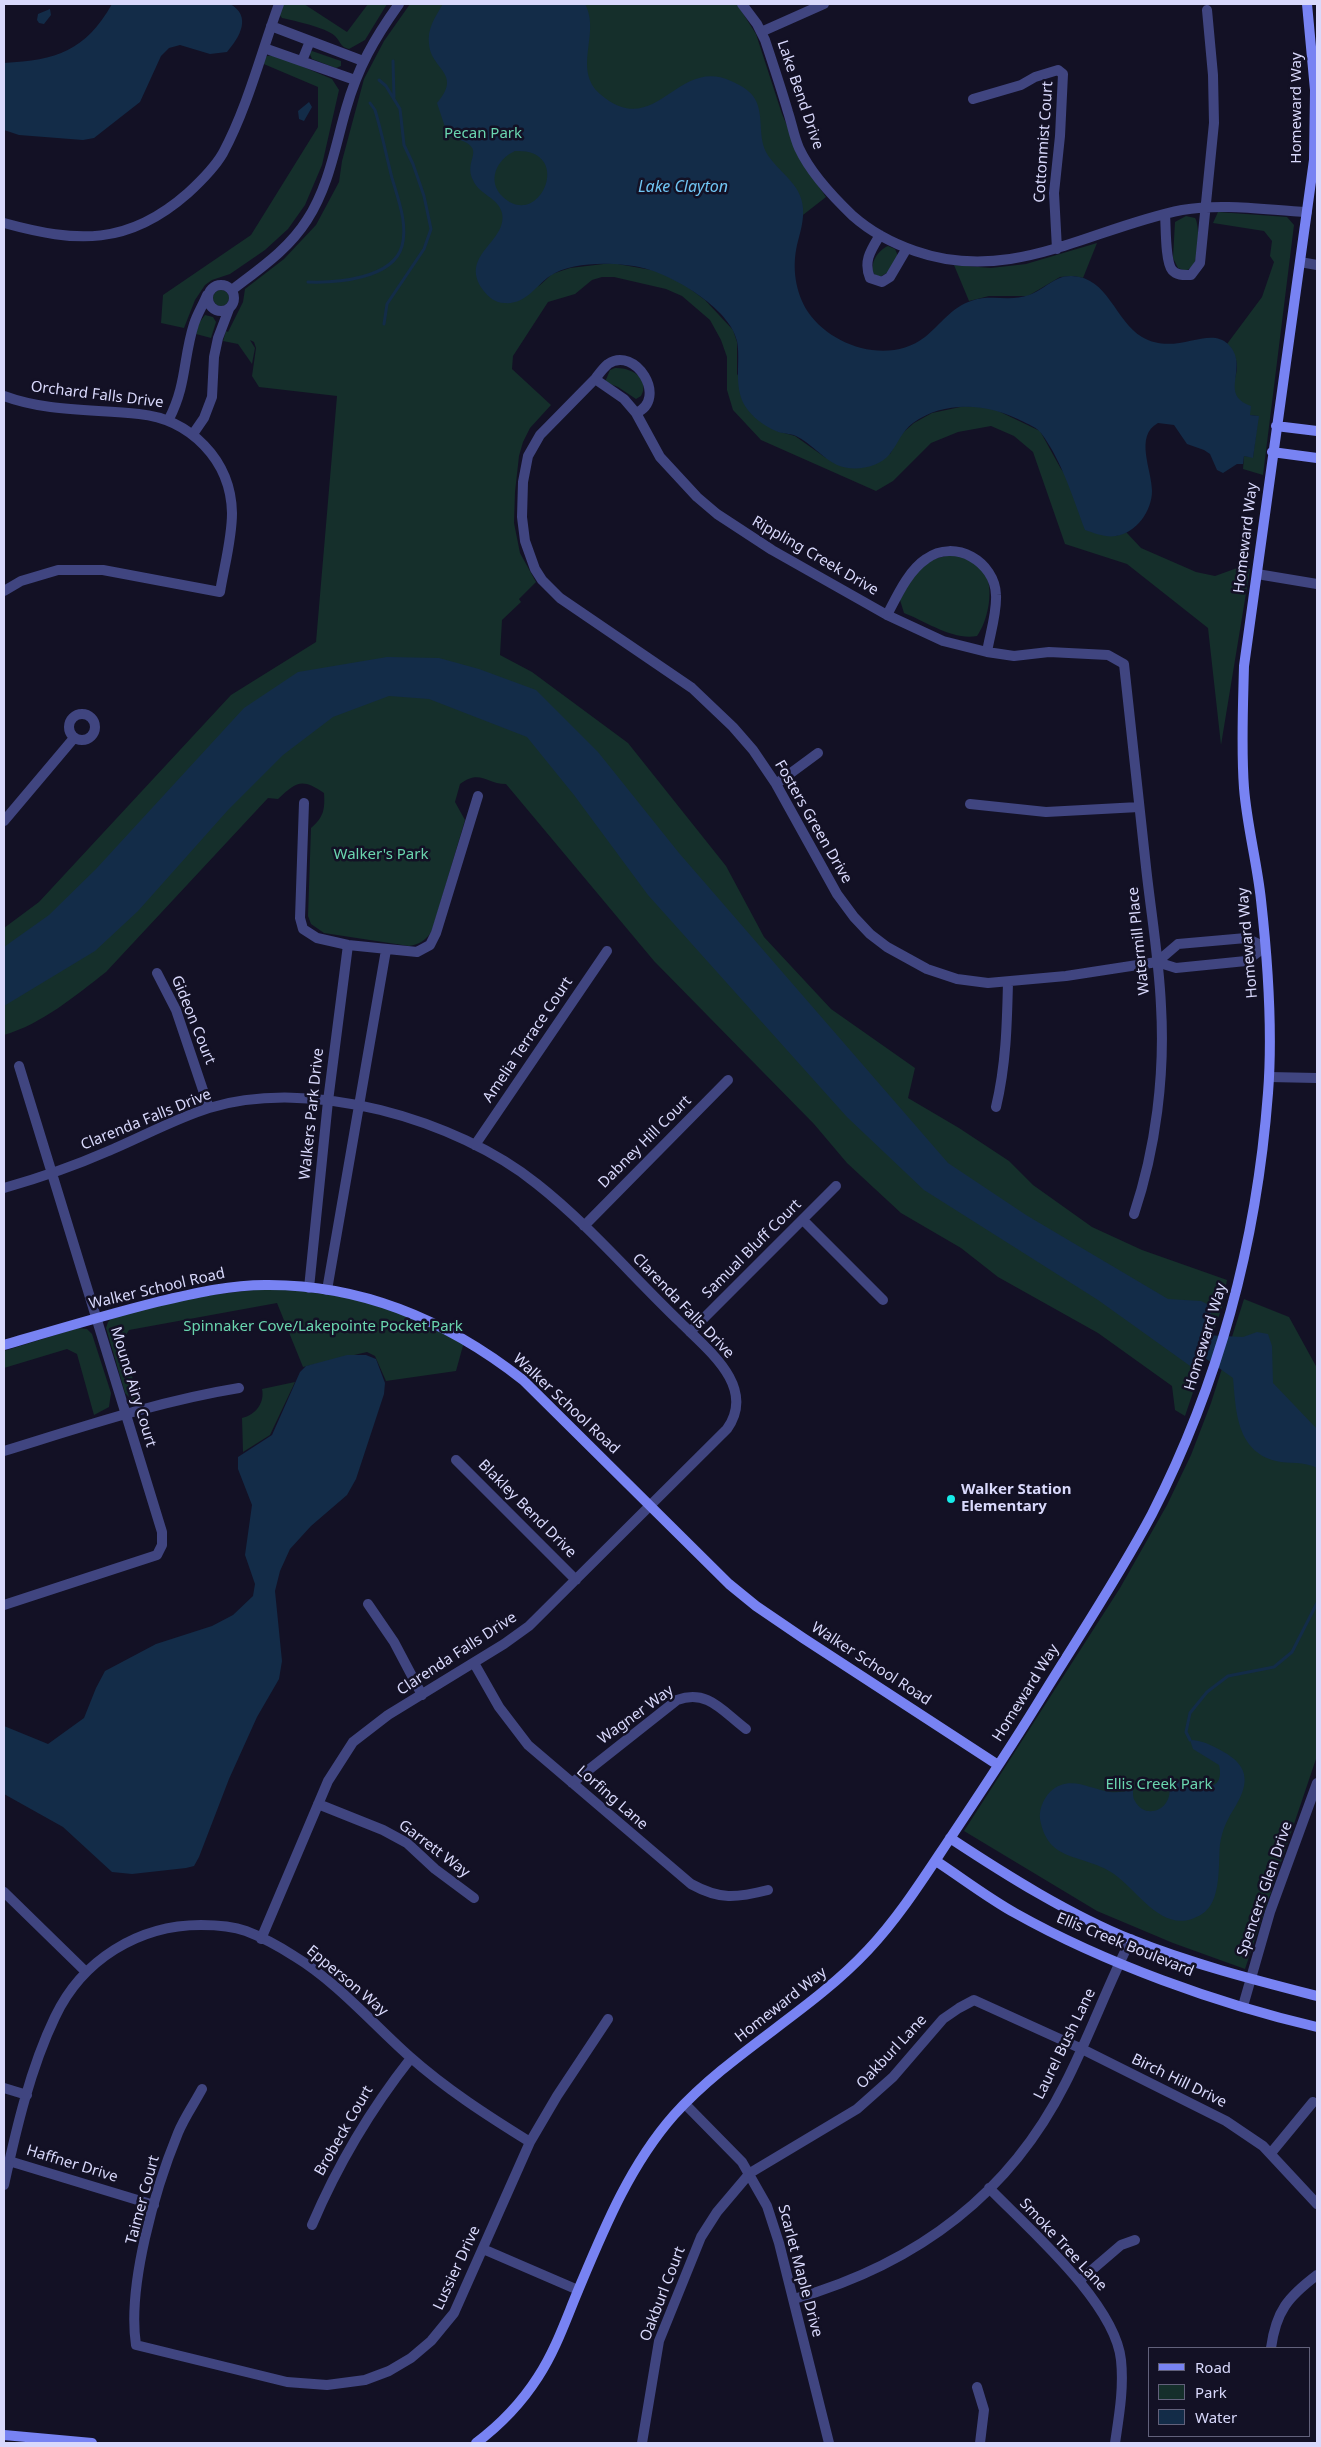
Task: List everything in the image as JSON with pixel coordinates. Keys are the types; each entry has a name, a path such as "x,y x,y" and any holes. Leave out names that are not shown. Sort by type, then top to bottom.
{"street":[{"path":"4,223 32,231 90,237 114,235 163,213 194,187 222,155 243,110 279,4"},
{"path":"232,290 285,248 308,219 325,186 355,80 363,61 372,43 399,4"},
{"name":"Lake Bend Drive","path":"742,4 761,32 782,90 799,148 829,192 864,225 907,248 944,259 972,262 1000,261 1057,249 1136,221 1205,207 1307,212"},
{"path":"761,32 824,4"},
{"name":"Homeward Way","path":"476,2443 520,2402 538,2378 552,2353 627,2182 654,2139 685,2104 717,2074 812,2001 864,1955 913,1894 936,1861 1140,1536 1183,1450 1209,1380 1240,1278 1263,1145 1269,1077 1269,1022 1265,947 1260,896 1244,792 1242,738 1244,666 1272,452 1314,160 1315,90 1307,4"},
{"path":"1165,214 1169,261 1172,270 1177,273 1191,274 1200,263 1214,123 1213,75 1207,10"},
{"path":"271,26 363,61"},
{"path":"302,62 310,41"},
{"path":"264,48 355,80"},
{"name":"Cottonmist Court","path":"973,100 1021,85 1050,71 1058,70 1064,74 1054,193 1057,249"},
{"path":"880,235 869,255 866,266 870,278 875,281 882,282 890,276 907,248"},
{"path":"1300,262 1317,264"},
{"path":"169,419 178,402 184,381 194,324 212,286 223,284 232,290 234,300 228,309 218,338 214,357 212,397 204,418 194,434"},
{"path":"207,295 210,306 214,309 224,311 228,309"},
{"path":"595,379 608,364 614,361 623,361 638,367 645,373 649,383 647,403 636,414"},
{"name":"Rippling Creek Drive","path":"595,379 624,399 636,414 660,457 697,497 718,514 772,550 886,615 943,641 986,652 1014,656 1049,652 1108,655 1124,664"},
{"name":"Fosters Green Drive","path":"595,379 535,441 526,464 522,517 525,541 535,569 542,580 560,598 671,673 711,704 753,750 776,784 837,894 854,917 870,934 903,957 943,975 969,981 1008,982 1157,962 1176,968 1246,961 1265,947"},
{"name":"Orchard Falls Drive","path":"4,396 59,408 141,414 169,419 194,434 215,460 223,475 232,512 220,592 103,570 58,570 21,581 4,591"},
{"path":"1276,426 1317,431"},
{"path":"1272,452 1317,458"},
{"path":"886,615 916,567 928,557 940,552 964,553 976,558 987,568 994,581 995,609 986,652"},
{"path":"1257,574 1317,584"},
{"name":"Watermill Place","path":"1124,664 1161,1005 1160,1077 1150,1156 1134,1214"},
{"path":"5,818 74,738"},
{"path":"776,784 818,753"},
{"path":"304,803 300,918 303,929 317,938 348,945 417,952 430,945 436,933 478,796"},
{"path":"970,804 1046,812 1139,807"},
{"path":"1157,962 1178,944 1246,938 1265,947"},
{"name":"Walkers Park Drive","path":"309,1288 328,1101 348,945"},
{"path":"327,1290 386,950"},
{"name":"Amelia Terrace Court","path":"475,1145 607,951"},
{"name":"Gideon Court","path":"157,973 176,1010 209,1108"},
{"path":"996,1107 1004,1070 1008,982"},
{"name":"Mound Airy Court","path":"4,1605 157,1555 162,1545 162,1532 19,1066"},
{"path":"1269,1077 1317,1078"},
{"name":"Dabney Hill Court","path":"584,1226 728,1080"},
{"name":"Clarenda Falls Drive","path":"4,1188 51,1175 209,1108 253,1099 295,1098 328,1101 359,1106 418,1121 475,1145 535,1182 584,1226 690,1332 728,1373 737,1396 737,1408 734,1419 727,1429 529,1626 474,1663 376,1723 353,1742 337,1764 318,1804 261,1939"},
{"name":"Samual Bluff Court","path":"690,1332 836,1186"},
{"path":"802,1220 883,1300"},
{"name":"Walker School Road","path":"4,1346 96,1317 190,1294 228,1288 264,1285 327,1290 400,1308 456,1334 501,1363 529,1386 705,1562 756,1606 998,1765"},
{"path":"4,1450 125,1413 239,1388"},
{"name":"Blakley Bend Drive","path":"456,1460 576,1580"},
{"path":"368,1604 394,1642 422,1695"},
{"name":"Lorfing Lane","path":"474,1663 499,1707 528,1745 681,1877 713,1895 733,1897 768,1890"},
{"name":"Wagner Way","path":"572,1783 677,1700 691,1695 702,1697 712,1702 746,1729"},
{"name":"Spencers Glen Drive","path":"1243,2006 1270,1912 1317,1783"},
{"name":"Garrett Way","path":"318,1804 384,1830 407,1843 435,1869 474,1898"},
{"name":"Ellis Creek Boulevard","path":"950,1838 1068,1908 1131,1939 1204,1966 1317,1996"},
{"name":"Ellis Creek Boulevard","path":"936,1861 1014,1912 1062,1938 1164,1980 1243,2006 1317,2027"},
{"path":"4,1892 86,1972"},
{"name":"Epperson Way","path":"4,2185 27,2095 55,2017 68,1995 86,1972 127,1941 168,1927 222,1926 246,1931 294,1956 321,1976 411,2058 462,2098 530,2142"},
{"name":"Laurel Bush Lane","path":"794,2299 838,2286 924,2244 962,2215 989,2188 1024,2147 1064,2086 1131,1939"},
{"name":"Oakburl Lane","path":"750,2173 857,2110 893,2077 943,2020 959,2008 974,2000 1006,2014"},
{"name":"Birch Hill Drive","path":"1006,2014 1082,2049 1226,2121 1250,2135 1271,2153 1317,2204"},
{"name":"Lussier Drive","path":"133,2324 136,2345 301,2384 340,2384 365,2380 400,2365 431,2342 454,2313 530,2142 557,2096 608,2019"},
{"name":"Brobeck Court","path":"312,2225 332,2178 368,2115 411,2058"},
{"path":"4,2088 27,2095"},
{"name":"Taimer Court","path":"133,2324 136,2292 154,2205 178,2132 202,2089"},
{"path":"1271,2153 1313,2102"},
{"name":"Scarlet Maple Drive","path":"685,2104 722,2140 750,2173 768,2206 794,2299 829,2443"},
{"name":"Haffner Drive","path":"9,2161 154,2205"},
{"name":"Oakburl Court","path":"642,2443 659,2341 701,2237 717,2212 750,2173"},
{"name":"Smoke Tree Lane","path":"989,2188 1079,2281 1109,2322 1121,2358 1121,2395 1115,2443"},
{"path":"1079,2281 1121,2245 1135,2240"},
{"path":"483,2249 578,2290"},
{"path":"1271,2347 1275,2325 1285,2303 1294,2292 1317,2275"},
{"path":"977,2387 984,2410 980,2443"},
{"path":"4,2435 92,2443"}],"green space":[{"path":"281,4 304,4 347,32 368,4 387,4 365,40 349,49 342,46 335,36 324,30 282,18 279,14"},
{"path":"410,4 737,4 756,34 782,114 804,165 826,197 785,229 602,207 538,287 552,274 570,268 612,263 657,271 685,285 705,300 733,330 737,342 737,374 777,431 795,436 826,458 890,454 899,436 914,423 932,413 965,406 992,408 1040,431 1061,469 1116,536 1126,532 1141,548 1196,572 1215,576 1240,567 1250,569 1221,745 1208,628 1127,564 1065,544 1033,452 1014,436 991,426 958,432 931,443 893,481 876,491 761,440 733,410 727,390 727,357 721,340 710,320 682,296 666,289 614,277 602,277 592,280 575,294 548,302 513,356 512,369 551,405 530,428 519,456 514,523 520,553 536,582 519,599 521,602 502,620 500,655 532,672 628,743 726,866 764,937 831,1009 915,1068 908,1098 959,1128 1009,1161 1033,1185 1092,1227 1142,1250 1227,1280 1222,1307 1185,1416 1175,1410 1172,1386 1098,1333 998,1277 961,1248 901,1213 847,1163 814,1124 654,961 506,784 478,777 460,784 455,802 465,820 432,931 425,940 419,943 409,946 324,933 311,924 308,916 311,828 319,820 323,812 324,793 310,785 295,785 278,799 268,798 106,972 45,1017 4,1035 4,928 39,902 231,695 316,642 337,396 259,387 252,376 256,348 254,342 250,340 255,348 252,364 238,344 223,341 226,331 228,332 243,302 245,289 284,259 316,225 339,182 342,161 364,79 384,41"},
{"path":"312,51 341,61 341,66 336,68 312,59 309,52"},
{"path":"275,55 332,79 339,90 322,165 305,205 288,229 265,250 230,274 212,280 205,285 195,300 184,328 161,323 163,295 251,235 318,127 318,87 259,62 267,56"},
{"path":"1218,212 1287,217 1294,225 1263,475 1243,469 1244,456 1253,457 1258,416 1249,415 1237,401 1234,390 1236,360 1227,344 1262,297 1274,262 1270,256 1272,241 1264,231 1213,223"},
{"path":"1186,216 1195,218 1197,222 1198,250 1193,266 1186,271 1178,268 1173,258 1175,222"},
{"path":"1097,243 1083,278 1074,276 1060,277 1028,296 989,296 969,301 954,265 991,268 1026,264"},
{"path":"888,246 895,249 898,256 890,271 880,277 874,274 875,258"},
{"path":"218,290 224,290 229,295 227,304 218,306 213,301 213,295"},
{"path":"205,315 213,317 216,322 211,338 196,334 199,323"},
{"path":"615,368 627,369 641,379 643,390 641,396 636,399 618,387 605,382 610,370"},
{"path":"957,553 972,561 984,571 989,586 990,595 987,613 977,636 968,637 949,633 904,613 900,600 911,580 927,561"},
{"name":"Spinnaker Cove/Lakepointe Pocket Park","path":"275,1287 364,1300 412,1315 464,1342 456,1371 386,1381 375,1356 367,1352 303,1367 277,1303 129,1330 123,1340 138,1400 132,1400 125,1393 106,1328 108,1322 113,1317 189,1298"},
{"name":"Ellis Creek Park","path":"1244,1299 1289,1317 1317,1368 1317,1756 1245,1969 1173,1943 1097,1911 964,1831 1120,1588 1167,1505 1191,1455 1211,1403"},
{"path":"78,1328 87,1329 92,1334 111,1393 109,1407 94,1415 77,1354 67,1349 4,1368 4,1351"},
{"path":"295,1382 270,1435 243,1452 242,1418 255,1411 261,1403 262,1389"}],"water":[{"path":"112,4 230,4 241,14 242,27 236,40 227,52 210,54 180,45 169,48 161,56 140,102 94,138 83,140 19,135 4,130 4,63 39,59 68,50 80,43 91,33"},
{"name":"Lake Clayton","path":"443,4 585,4 589,15 590,27 588,73 592,84 600,94 619,106 636,109 652,104 695,79 712,76 731,81 748,91 757,102 763,145 766,152 793,184 801,199 803,218 795,262 797,288 808,312 831,335 846,343 862,348 878,351 895,350 911,345 925,337 958,307 971,301 986,298 1022,297 1034,293 1055,280 1066,276 1084,278 1103,292 1125,321 1142,337 1167,344 1211,338 1220,339 1228,344 1237,362 1236,394 1241,401 1251,406 1250,415 1259,416 1253,458 1244,456 1243,464 1237,464 1223,473 1217,470 1210,454 1187,444 1174,425 1158,423 1147,436 1146,454 1152,491 1146,513 1142,520 1130,531 1116,536 1104,536 1085,530 1061,468 1041,433 1029,424 997,411 983,408 954,407 926,415 909,427 889,455 878,463 865,468 850,468 837,465 794,435 778,432 767,427 751,414 741,398 738,382 737,341 732,329 723,316 711,305 682,284 666,276 639,267 618,264 581,265 559,271 550,276 530,294 518,301 501,303 495,301 483,290 477,278 476,267 485,249 498,232 502,223 502,213 497,203 479,189 473,180 471,165 473,149 462,140 448,136 437,103 447,85 443,72 431,53 429,33 432,23","holes":["515,151 533,154 544,162 547,173 545,186 539,197 529,204 517,205 503,197 498,191 495,184 496,171 503,159"]},
{"path":"50,9 51,15 44,24 39,23 37,20 38,14"},
{"path":"309,102 312,107 304,121 299,119 298,111"},
{"path":"387,657 439,658 479,669 536,690 598,752 679,853 948,1163 1026,1215 1168,1299 1201,1301 1213,1307 1204,1335 1243,1337 1257,1332 1268,1334 1272,1346 1273,1383 1317,1429 1317,1468 1307,1464 1276,1461 1263,1456 1253,1448 1246,1439 1237,1416 1233,1378 1198,1353 1193,1368 1098,1300 924,1190 847,1117 648,895 574,795 527,737 429,699 389,696 333,717 283,755 228,810 138,911 95,951 4,1006 4,947 49,915 96,869 244,708 298,672"},
{"path":"347,1355 366,1355 376,1359 385,1383 384,1394 356,1479 347,1495 311,1526 290,1549 280,1571 275,1591 282,1661 279,1679 257,1717 229,1779 199,1857 194,1866 186,1868 132,1874 112,1872 63,1827 4,1794 4,1726 48,1744 84,1718 105,1671 156,1644 212,1626 233,1615 253,1596 255,1584 245,1555 252,1505 238,1469 238,1457 272,1435 300,1372 306,1366"},
{"path":"1190,1740 1206,1743 1232,1757 1243,1770 1245,1778 1242,1794 1224,1827 1220,1844 1218,1882 1213,1901 1202,1914 1188,1920 1176,1920 1164,1917 1154,1910 1124,1882 1103,1867 1059,1851 1051,1844 1044,1833 1040,1812 1045,1798 1050,1792 1064,1784 1079,1784 1113,1792 1133,1790 1134,1799 1140,1807 1152,1811 1164,1806 1168,1800 1170,1792 1169,1783 1187,1780 1202,1786 1213,1785 1220,1777 1219,1765 1193,1749"}],"waterway":[{"path":"393,61 394,97"},
{"path":"379,80 386,86 400,109 404,145 424,196 431,229 424,249 387,304 384,324"},
{"path":"308,282 348,280 376,272 387,266 397,257 402,246 404,238 402,212 375,110 370,103"},
{"path":"1190,1740 1186,1732 1190,1713 1207,1692 1228,1676 1274,1667 1292,1652 1317,1603"}],"place":[{"name":"Walker Station Elementary","path":"951,1499"}],"park label":[{"name":"Pecan Park","path":"483,134"},
{"name":"Walker's Park","path":"381,855"}]}
